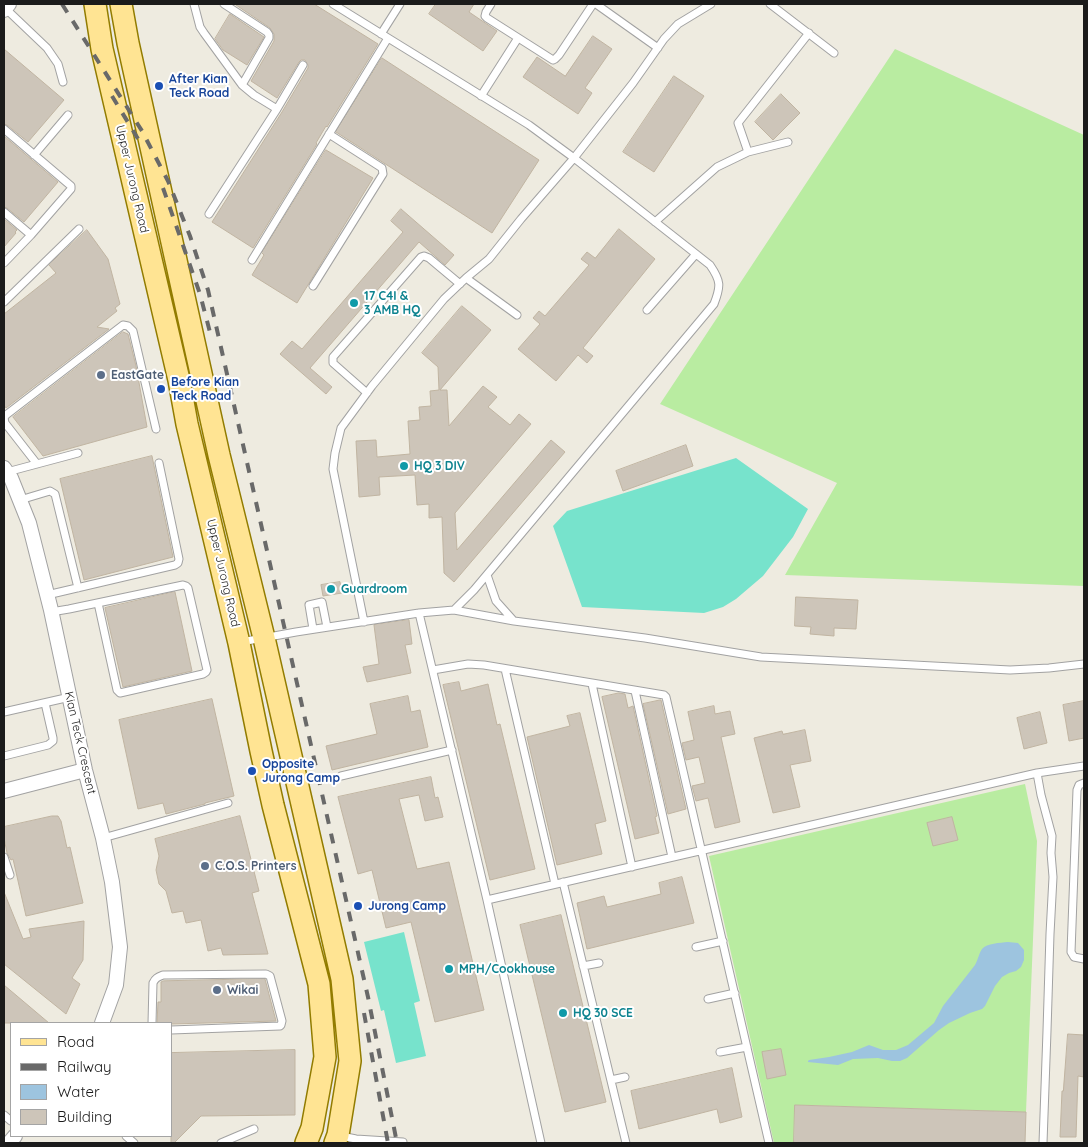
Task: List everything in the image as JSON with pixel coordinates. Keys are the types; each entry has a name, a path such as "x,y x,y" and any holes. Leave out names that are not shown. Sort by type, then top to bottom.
{"main road":[{"name":"Upper Jurong Road","path":"95,4 102,49 239,643 260,751 319,984 325,1057 312,1128 306,1143"},
{"name":"Upper Jurong Road","path":"121,4 219,455 264,638 342,979 350,1060 336,1139"}],"street":[{"name":"Kian Teck Crescent","path":"5,470 11,478 29,523 112,882 120,947 116,985 102,1022"},
{"path":"4,791 85,770"}],"lane":[{"path":"194,4 204,33 242,85 277,109"},
{"path":"224,4 266,32 270,38 242,85"},
{"path":"333,4 529,125 710,265 718,276 719,291 714,304 487,575 454,610"},
{"path":"252,260 329,134 400,4"},
{"path":"491,4 486,12 486,16 553,60 594,4 658,48"},
{"path":"364,622 333,469 341,428 367,393 444,299 489,259 574,158 633,83 664,38 678,24 711,4"},
{"path":"770,4 834,53"},
{"path":"6,7 47,48 58,64 63,82"},
{"path":"748,152 738,123 809,34"},
{"path":"482,96 518,38"},
{"path":"209,214 304,65"},
{"path":"34,155 68,115"},
{"path":"4,129 71,186 71,189 31,235 4,263"},
{"path":"313,286 384,172 382,168 329,134"},
{"path":"655,222 717,167 748,152 788,142"},
{"path":"4,212 31,235"},
{"path":"4,302 80,229"},
{"path":"647,310 696,254"},
{"path":"367,393 333,363 333,357 421,257 429,258 517,315"},
{"path":"37,464 5,423 4,418 123,325 128,326 133,331 156,429"},
{"path":"5,470 78,453"},
{"path":"47,595 178,563 179,558 158,463"},
{"path":"20,500 50,491 55,494 78,588"},
{"path":"487,575 496,601 514,620"},
{"path":"51,612 183,585 186,586 206,672 120,693 98,603"},
{"path":"313,629 309,604 322,602 327,627"},
{"path":"239,643 313,629 420,613 454,610 761,657 1010,670 1084,664"},
{"path":"420,613 541,1143"},
{"path":"433,670 472,664 664,695 667,700 769,1143"},
{"path":"504,669 555,884"},
{"path":"592,684 632,866"},
{"path":"635,691 672,857"},
{"path":"4,712 70,697"},
{"path":"4,756 48,745 53,741 45,703"},
{"path":"341,776 452,750"},
{"path":"486,900 1038,773 1084,766"},
{"path":"1038,773 1041,796 1052,836 1053,877 1043,1143"},
{"path":"1082,784 1077,790 1071,952 1074,957 1084,959"},
{"path":"102,838 228,803"},
{"path":"4,857 10,875"},
{"path":"563,882 626,1143"},
{"path":"696,947 723,941"},
{"path":"583,966 598,962"},
{"path":"152,1022 153,983 159,976 266,974 270,976 282,1021 280,1026 172,1030"},
{"path":"708,1000 735,993"},
{"path":"720,1052 747,1047"},
{"path":"611,1080 625,1077"},
{"path":"221,1143 254,1129"},
{"path":"336,1139 403,1142"}],"green space":[{"path":"895,49 1084,135 1084,586 785,575 837,483 660,404"},
{"path":"1025,784 1037,841 1026,1112 795,1105 794,1143 774,1143 709,856"}],"shaded area":[{"path":"736,458 808,509 793,537 763,576 736,599 723,607 704,613 582,607 553,526 567,511"},
{"path":"404,932 420,1001 414,1003 426,1056 396,1063 384,1010 381,1011 364,942"}],"water":[{"path":"1018,943 1024,950 1024,960 1021,967 1002,977 982,1009 949,1023 907,1058 900,1061 878,1058 853,1059 838,1065 808,1062 809,1060 852,1052 869,1045 883,1050 896,1050 908,1045 934,1023 943,1006 975,965 982,949 990,944"}],"building":[{"path":"236,4 314,4 378,44 253,248 212,222 282,112 308,65 305,60 299,62 277,98 251,81 274,41 274,34 270,28"},
{"path":"436,4 474,4 469,12 497,31 483,51 429,14"},
{"path":"230,14 264,37 247,65 223,50 215,39"},
{"path":"593,36 612,49 585,88 592,93 578,114 523,77 537,57 565,76"},
{"path":"4,49 64,100 28,142 4,124"},
{"path":"382,58 539,160 492,233 336,132"},
{"path":"674,76 704,96 654,172 623,152"},
{"path":"781,94 800,113 773,140 755,122"},
{"path":"4,136 58,182 24,222 4,207"},
{"path":"326,150 373,178 297,303 252,275 264,255 262,253"},
{"name":"17 C4I & 3 AMB HQ","path":"401,209 454,255 445,265 419,242 310,368 332,387 326,394 280,354 292,341 302,349 403,232 391,221"},
{"path":"4,219 17,230 4,247"},
{"path":"619,229 655,259 583,348 593,356 587,363 578,355 556,381 518,349 540,324 533,318 539,311 545,316 589,265 581,259 587,252 595,258"},
{"path":"87,230 108,259 120,304 115,308 117,311 97,327 109,329 6,408 4,405 4,314 56,273 49,265"},
{"path":"462,306 491,330 440,390 447,390 449,426 483,386 497,397 488,407 510,425 519,414 531,424 455,513 457,550 551,440 565,452 454,582 444,573 442,517 429,518 429,504 417,505 415,475 379,477 380,495 359,497 356,441 376,440 377,457 410,454 408,421 420,420 419,407 431,406 430,391 439,390 438,367 422,353"},
{"name":"EastGate","path":"123,332 128,334 147,427 43,456 13,417"},
{"path":"686,445 693,466 623,491 616,471"},
{"path":"152,456 173,557 84,580 60,479"},
{"name":"Guardroom","path":"340,582 342,593 323,596 321,585"},
{"path":"175,592 192,671 123,687 105,608"},
{"path":"796,597 858,600 856,629 834,628 834,636 810,634 811,627 795,626"},
{"path":"409,620 412,644 405,645 411,673 367,682 363,667 379,664 374,625"},
{"path":"459,682 461,691 488,684 497,725 500,724 535,869 490,880 443,685"},
{"path":"619,693 625,694 628,708 633,706 659,833 635,839 602,697"},
{"path":"408,696 411,712 420,710 428,747 332,770 326,746 377,734 370,704"},
{"path":"212,699 234,796 166,814 163,803 138,809 119,720"},
{"path":"661,700 686,809 668,814 643,704"},
{"path":"1084,701 1084,738 1069,741 1063,705"},
{"path":"714,706 715,714 730,711 735,734 721,737 740,822 715,828 708,798 696,801 692,786 705,783 699,757 686,760 682,743 694,740 688,712"},
{"path":"1040,712 1047,743 1024,749 1017,718"},
{"path":"580,713 606,821 595,824 602,854 557,865 527,737 570,726 567,716"},
{"path":"805,730 811,761 790,765 800,807 773,813 754,738 782,731 783,734"},
{"path":"431,777 435,798 438,797 443,817 425,821 419,795 399,799 417,869 449,862 484,1010 435,1022 411,922 386,928 372,870 358,874 338,797"},
{"path":"58,816 61,821 67,848 70,847 83,903 26,916 13,859 11,860 7,853 4,827"},
{"name":"C.O.S. Printers","path":"240,816 259,891 252,893 268,954 223,955 221,948 208,951 201,920 186,923 183,911 172,913 166,891 159,884 156,870 159,856 155,839"},
{"path":"952,817 958,840 933,846 927,823"},
{"path":"682,877 694,923 587,949 577,903 604,896 607,907 661,894 659,883"},
{"path":"4,892 23,939 31,937 29,929 84,921 83,960 72,978 80,984 66,1014 4,964"},
{"name":"HQ 30 SCE","path":"561,915 606,1102 565,1112 520,925"},
{"name":"Wikai","path":"265,979 276,1021 172,1024 172,1022 157,1022 158,1002 161,1002 161,982"},
{"path":"4,985 48,1022 10,1022 4,1023"},
{"path":"1068,1034 1084,1035 1084,1077 1078,1076 1076,1137 1060,1137 1062,1091"},
{"path":"781,1049 786,1075 767,1079 762,1052"},
{"path":"295,1050 295,1115 201,1116 174,1143 171,1143 172,1053"},
{"path":"732,1068 742,1117 720,1123 717,1109 639,1129 631,1091"},
{"path":"795,1105 1026,1112 1025,1143 794,1143"}],"railway":[{"path":"62,4 142,131 168,181 190,236 208,290 368,997 397,1143"},
{"path":"112,96 143,147"},
{"path":"163,188 200,294 212,340"},
{"path":"364,1013 388,1143"}],"place":[{"name":"After Kian Teck Road","path":"159,86"},
{"name":"17 C4I & 3 AMB HQ","path":"354,303"},
{"name":"EastGate","path":"101,375"},
{"name":"Before Kian Teck Road","path":"161,389"},
{"name":"HQ 3 DIV","path":"404,466"},
{"name":"Guardroom","path":"331,589"},
{"name":"Opposite Jurong Camp","path":"252,771"},
{"name":"C.O.S. Printers","path":"205,866"},
{"name":"Jurong Camp","path":"358,906"},
{"name":"MPH/Cookhouse","path":"449,969"},
{"name":"Wikai","path":"217,990"},
{"name":"HQ 30 SCE","path":"563,1013"}]}
